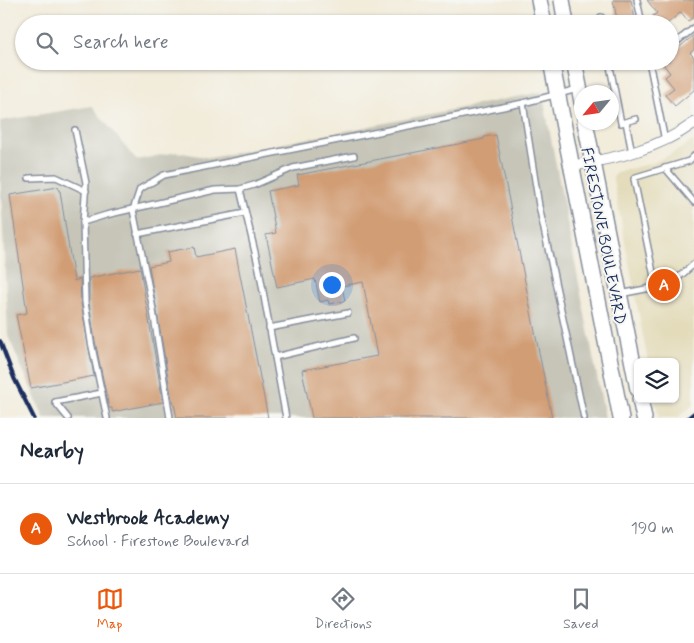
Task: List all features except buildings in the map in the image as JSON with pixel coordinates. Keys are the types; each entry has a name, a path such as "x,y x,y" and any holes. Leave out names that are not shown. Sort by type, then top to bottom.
{"main road":[{"path":"539,0 542,15"},
{"path":"562,0 564,15"},
{"name":"FIRESTONE BOULEVARD","path":"553,70 621,418"},
{"path":"576,70 578,85"},
{"name":"FIRESTONE BOULEVARD","path":"587,130 634,369"},
{"path":"641,403 644,418"}],"street":[{"path":"571,166 632,154 665,141 694,123"}],"lane":[{"path":"637,0 640,15"},
{"path":"679,40 694,28"},
{"path":"611,70 621,123 636,119"},
{"path":"652,70 665,141"},
{"path":"170,418 152,304 133,210 140,189 164,175 557,95 574,96"},
{"path":"523,103 539,206 584,418"},
{"path":"626,122 632,154"},
{"path":"75,130 86,191 83,222 85,302 107,418"},
{"path":"83,222 215,190 240,189 293,168 354,156"},
{"path":"656,287 633,182 636,177 689,160 694,156"},
{"path":"665,168 694,202"},
{"path":"29,178 56,177 86,191"},
{"path":"240,189 259,269 286,418"},
{"path":"137,234 245,213"},
{"path":"619,294 671,284 694,264"},
{"path":"269,328 348,312"},
{"path":"275,357 354,338"},
{"path":"68,418 55,402 102,392"}],"shaded area":[{"path":"542,92 605,418 44,418 8,336 0,174 0,121 92,106 136,160 177,152 210,158"},
{"path":"694,140 694,404 677,418 659,418 656,403 679,403 679,358 647,358 613,179 614,175 618,172 653,163"}],"railway":[{"path":"0,341 14,378 34,418"},
{"path":"688,418 694,413"}],"place":[{"name":"Westbrook Academy","path":"664,285"}]}
